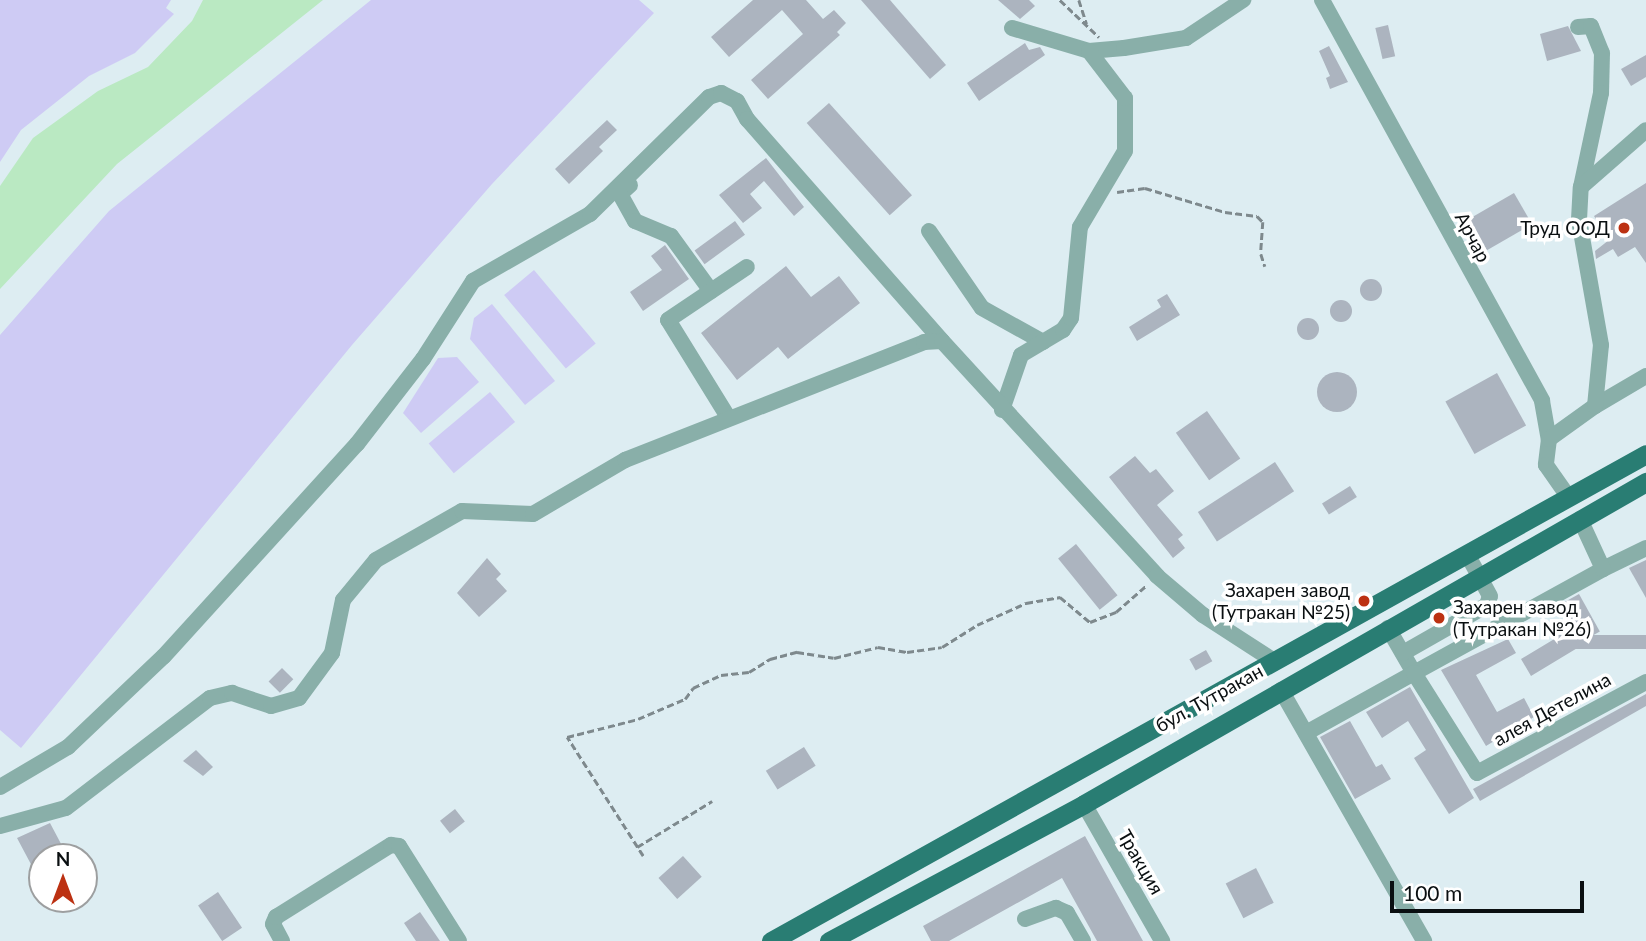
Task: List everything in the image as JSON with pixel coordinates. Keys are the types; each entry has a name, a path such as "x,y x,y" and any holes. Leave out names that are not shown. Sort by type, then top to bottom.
{"main road":[{"name":"бул. Тутракан","path":"771,941 1646,454"},
{"name":"бул. Тутракан","path":"829,941 1084,804 1646,482"},
{"path":"1090,765 1105,792"},
{"path":"1069,777 1084,804"}],"street":[{"path":"1012,28 1089,51 1111,49 1186,38 1243,0"},
{"name":"Арчар","path":"1322,0 1542,401 1549,439 1546,465 1568,497"},
{"path":"1578,27 1591,26 1602,53 1601,93 1581,187 1579,220 1601,345 1595,407"},
{"path":"1002,410 1021,355 1063,330 1071,318 1080,227 1103,194 1125,151 1125,98 1089,51"},
{"path":"0,787 68,747 164,656 357,444 423,359 473,281 489,269 590,214 709,97 720,93 737,102 747,119 1002,410 1157,576 1203,615 1274,661"},
{"path":"711,291 671,236 635,221 620,194 709,110 737,102"},
{"path":"1581,187 1646,130"},
{"path":"929,231 982,308 1043,342"},
{"path":"729,417 668,320 747,267"},
{"path":"0,826 66,808 210,698 232,693 271,706 299,698 332,653 343,600 376,560 462,511 533,514 625,460 924,342 942,341"},
{"path":"1549,439 1646,376"},
{"path":"1580,519 1603,569"},
{"path":"1306,733 1603,569 1646,548"},
{"path":"1403,653 1487,605 1490,596 1467,554"},
{"path":"1388,628 1414,673"},
{"name":"алея Детелина","path":"1414,673 1477,773 1646,682"},
{"path":"1281,690 1424,941"},
{"name":"Тракция","path":"1084,804 1162,941"},
{"path":"282,941 273,924 276,917 391,845 399,846 459,941"},
{"path":"1025,919 1056,908 1067,913 1083,941"}],"path":[{"path":"1060,0 1111,49"},
{"path":"1079,0 1089,27"},
{"path":"1103,194 1145,188 1225,212 1257,216 1264,222 1261,254 1265,266"},
{"path":"643,856 568,737 638,719 685,699 694,688 721,675 749,672 770,659 797,652 834,658 878,647 907,652 942,648 977,625 1026,603 1060,597 1090,622 1115,612 1157,576"},
{"path":"637,846 712,801"}],"green space":[{"path":"203,0 323,0 117,164 0,289 0,186 33,138 98,91 148,67 192,21"}],"water":[{"path":"0,0 171,0 166,8 174,14 135,53 89,76 21,130 0,162"},
{"path":"371,0 639,0 654,13 492,184 352,345 21,748 0,730 0,335 109,211"},
{"path":"534,270 596,344 566,369 504,295"},
{"path":"492,304 555,381 525,405 470,339 474,318"},
{"path":"457,357 479,382 421,433 403,413 438,358"},
{"path":"490,392 515,422 454,473 429,443"}],"building":[{"path":"753,0 806,0 823,19 834,10 846,23 837,32 840,35 768,99 751,80 803,34 782,10 729,57 711,37"},
{"path":"861,0 890,0 946,65 930,79"},
{"path":"998,0 1029,0 1035,6 1020,19"},
{"path":"1388,25 1395,56 1383,59 1375,28"},
{"path":"1568,26 1581,51 1547,61 1540,34"},
{"path":"1025,43 1029,50 1040,47 1045,55 979,101 967,83"},
{"path":"1329,46 1348,82 1330,89 1326,78 1330,76 1319,51"},
{"path":"1646,55 1646,77 1631,86 1621,69"},
{"path":"829,103 912,195 890,215 807,123"},
{"path":"607,120 617,130 599,147 603,151 569,184 555,169"},
{"path":"766,158 804,207 794,216 764,181 750,194 762,208 743,223 719,195"},
{"name":"Труд ООД","path":"1646,183 1646,263 1635,247 1618,257 1613,249 1596,259 1595,251 1609,240 1594,216"},
{"path":"1514,193 1532,224 1487,250 1469,219"},
{"path":"735,221 745,235 705,264 695,250"},
{"path":"665,245 689,279 643,311 630,292 662,270 651,256"},
{"path":"786,266 811,297 839,276 860,303 788,359 778,347 737,380 701,333"},
{"path":"1371,279 1379,282 1382,290 1379,298 1371,301 1363,298 1360,290 1363,282"},
{"path":"1167,294 1180,315 1137,341 1129,327 1161,307 1157,300"},
{"path":"1337,300 1345,300 1352,307 1352,315 1345,322 1337,322 1330,315 1330,307"},
{"path":"1308,318 1316,321 1319,329 1316,337 1308,340 1300,337 1297,329 1300,321"},
{"path":"1337,372 1351,378 1357,392 1351,406 1337,412 1323,406 1317,392 1323,378"},
{"path":"1497,373 1526,425 1474,454 1445,402"},
{"path":"1207,411 1240,459 1209,480 1176,433"},
{"path":"1135,456 1150,473 1156,469 1174,491 1157,505 1183,535 1178,539 1185,548 1173,558 1109,477"},
{"path":"1275,462 1294,491 1217,541 1198,512"},
{"path":"1350,486 1357,497 1329,515 1322,503"},
{"path":"1076,544 1118,595 1100,610 1058,558"},
{"path":"487,558 501,574 496,579 507,591 479,617 457,593"},
{"path":"1646,560 1646,598 1629,568"},
{"path":"1579,594 1600,632 1582,641 1562,604"},
{"path":"1558,635 1646,635 1646,649 1558,649"},
{"path":"1573,637 1579,647 1531,676 1521,659 1556,638 1560,645"},
{"path":"1508,639 1516,653 1476,675 1497,712 1524,698 1534,717 1486,746 1441,670"},
{"path":"1206,650 1212,661 1196,671 1189,659"},
{"path":"282,668 293,679 280,693 269,681"},
{"path":"1410,687 1474,798 1449,814 1414,758 1426,750 1408,721 1382,738 1366,712"},
{"path":"1646,694 1646,706 1480,801 1473,789"},
{"path":"1350,721 1376,767 1382,764 1391,779 1355,799 1320,737"},
{"path":"804,747 816,766 777,790 766,771"},
{"path":"196,750 213,767 203,776 183,761"},
{"path":"455,809 465,822 450,833 440,821"},
{"path":"50,823 61,843 28,843 28,859 17,838"},
{"path":"1085,836 1143,941 1097,941 1062,878 949,941 931,941 923,926"},
{"path":"683,856 702,877 677,899 658,878"},
{"path":"1256,868 1274,903 1243,918 1226,883"},
{"path":"218,892 242,928 222,941 198,905"},
{"path":"420,912 440,941 416,941 404,923"}],"place":[{"name":"Труд ООД","path":"1624,228"},
{"name":"Захарен завод (Тутракан №25)","path":"1364,601"},
{"name":"Захарен завод (Тутракан №26)","path":"1439,618"}]}
